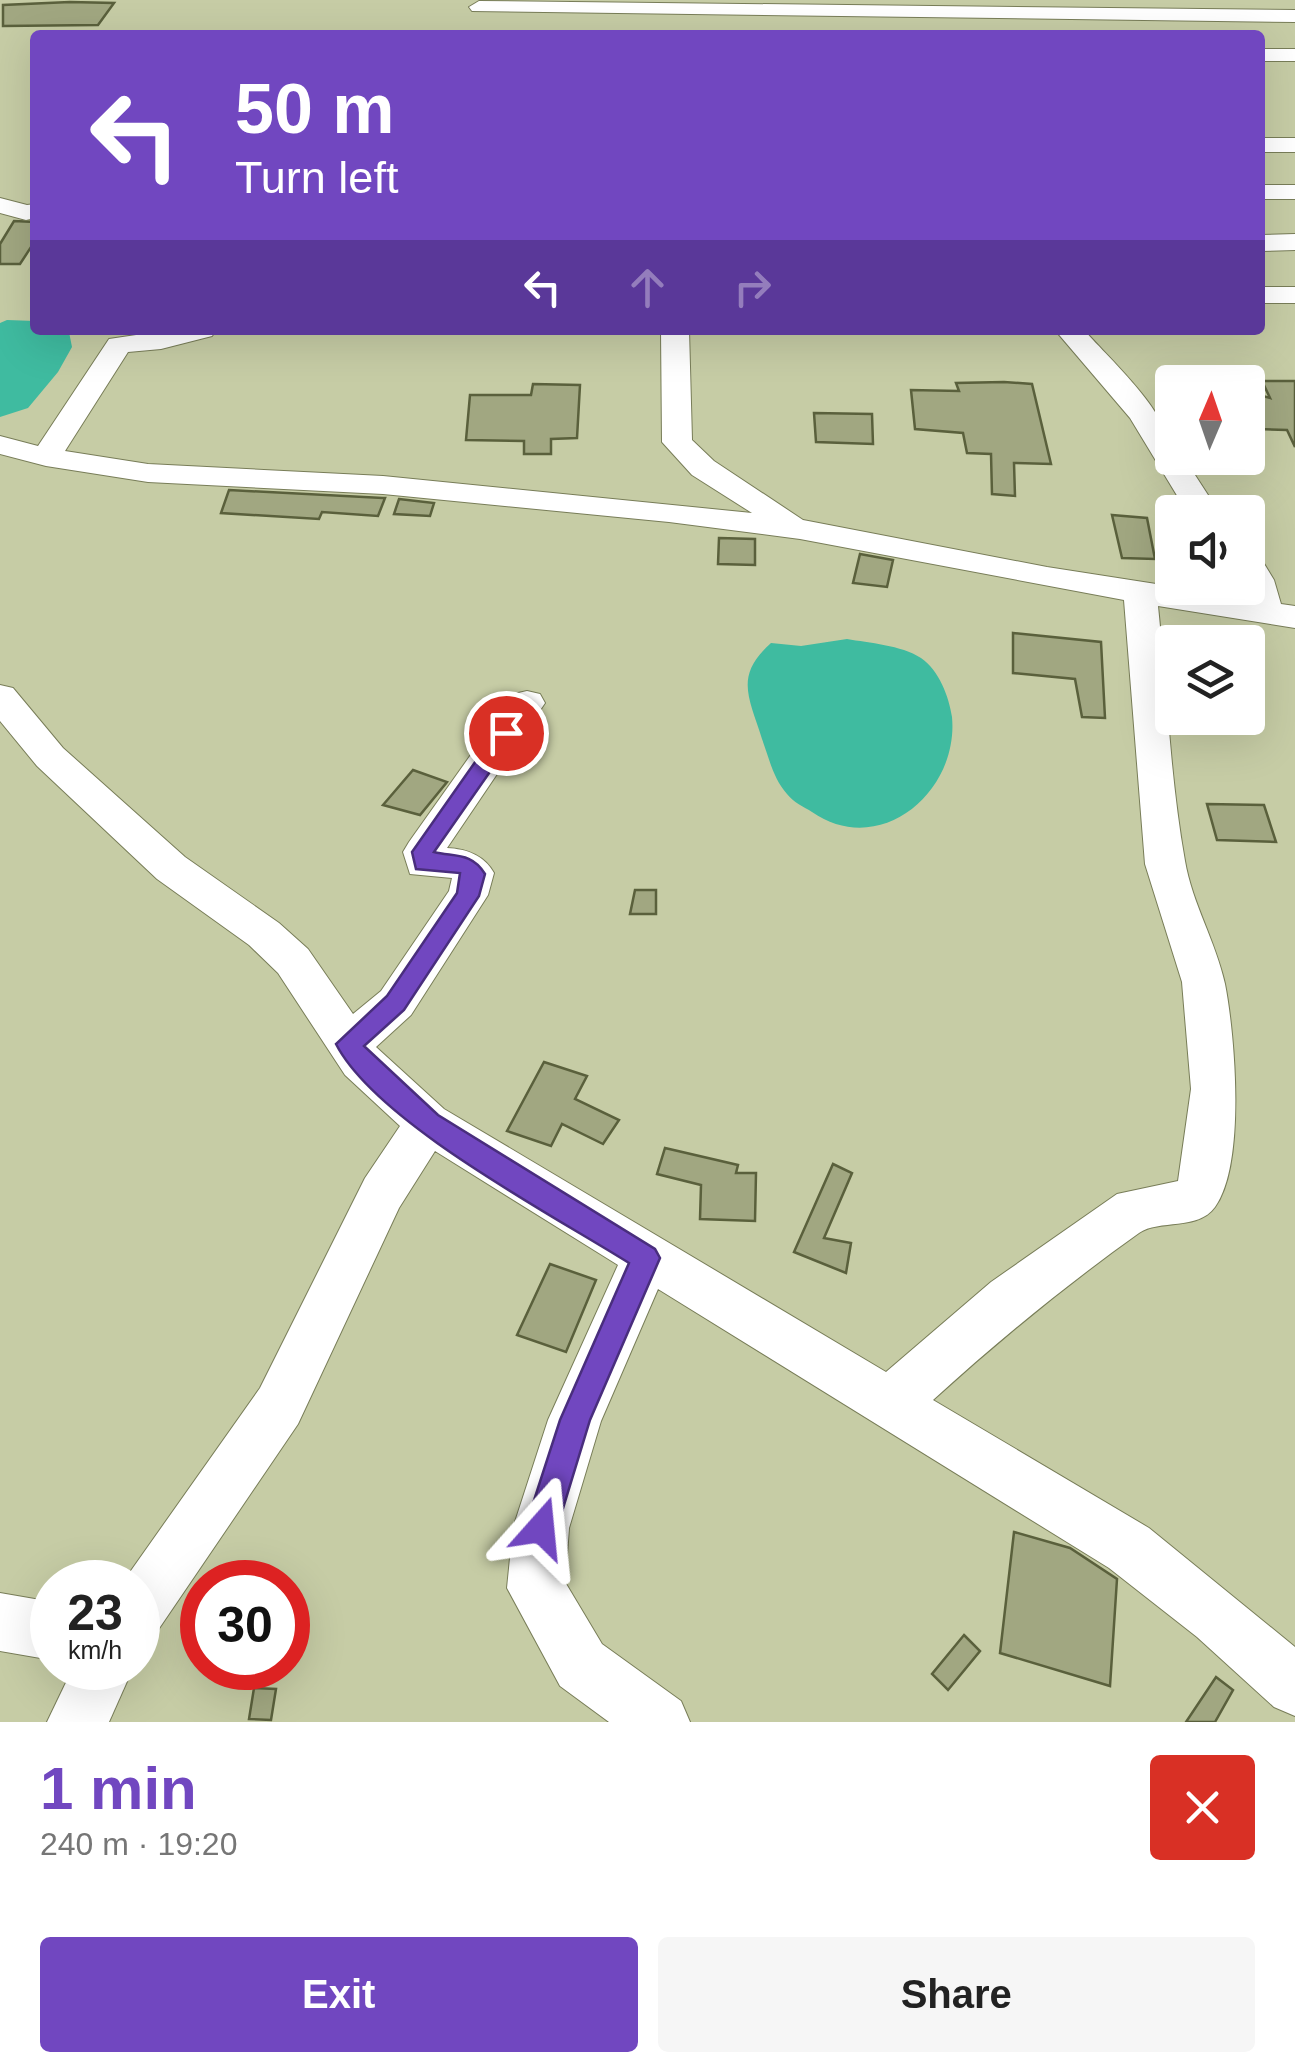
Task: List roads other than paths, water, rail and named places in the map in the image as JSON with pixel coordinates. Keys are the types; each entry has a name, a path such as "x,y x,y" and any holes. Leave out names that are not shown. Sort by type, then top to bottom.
{"street":[{"path":"479,7 967,6 1086,14 1295,16"},
{"path":"967,6 974,30"},
{"path":"1086,14 1093,30"},
{"path":"1265,55 1295,55"},
{"path":"1265,145 1295,145"},
{"path":"1265,192 1295,192"},
{"path":"0,205 30,212"},
{"path":"1265,242 1295,242"},
{"path":"1265,294 1295,295"},
{"path":"46,457 119,345 183,335"},
{"path":"675,335 677,442 703,468 800,529"},
{"path":"1073,335 1142,414 1192,495"},
{"path":"0,445 46,457 148,473 383,485 669,512 800,529 1047,577 1281,615"},
{"path":"891,1402 1009,1299 1134,1209 1180,1203 1197,1195 1206,1167 1214,1089 1203,982 1165,864 1140,590"},
{"path":"1265,591 1281,615"},
{"path":"0,697 50,757 171,868 264,934 293,961 361,1062 428,1123 1129,1548 1217,1617 1295,1686"},
{"path":"349,1044 396,1003 468,896 474,874 468,866 456,862 424,863 423,852 528,703"},
{"path":"160,1578 279,1406 382,1193 428,1123"},
{"path":"646,1258 576,1420 541,1528 536,1588 582,1665 660,1722"},
{"path":"0,1622 30,1627"},
{"path":"77,1722 93,1690"}],"water":[{"path":"30,321 30,335 70,335 72,347 58,372 28,408 0,417 0,323"},
{"path":"847,639 895,647 921,658 942,684 952,717 951,745 943,770 929,792 910,810 888,822 864,828 838,824 787,794 772,768 748,688 752,666 771,643 801,646"}]}
